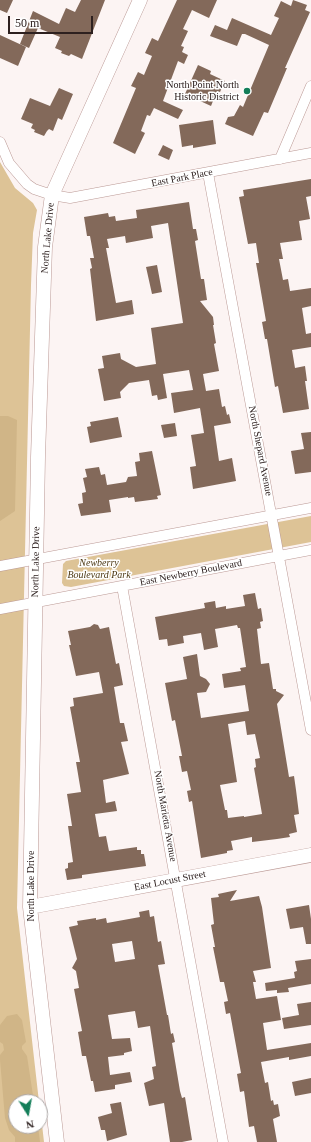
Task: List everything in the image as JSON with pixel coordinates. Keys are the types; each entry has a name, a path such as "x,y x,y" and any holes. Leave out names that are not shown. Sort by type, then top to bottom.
{"main road":[{"name":"North Lake Drive","path":"57,1142 30,907 35,602 45,247 52,195 140,0"},
{"name":"East Locust Street","path":"30,907 311,855"}],"street":[{"path":"280,159 311,86"},
{"name":"East Park Place","path":"0,142 9,163 27,184 34,189 52,195 77,198 311,153"},
{"name":"North Shepard Avenue","path":"208,173 311,730"},
{"path":"0,566 311,508"},
{"name":"East Newberry Boulevard","path":"0,608 311,550"},
{"name":"North Marietta Avenue","path":"122,586 223,1142"}],"green space":[{"path":"0,162 15,188 33,203 37,210 33,233 31,285 17,908 38,1094 8,1094 8,1134 43,1134 44,1142 0,1142"},
{"name":"Newberry Boulevard Park","path":"311,516 311,542 71,587 64,586 62,583 63,564 66,561"}],"shaded area":[{"path":"0,416 8,416 17,420 15,511 0,521"},
{"path":"17,1014 22,1020 26,1042 22,1046 22,1049 27,1056 33,1094 8,1094 8,1127 5,1118 0,1060 0,1055 4,1050 3,1044 0,1042 0,1025 7,1016"},
{"path":"12,1134 39,1134 40,1142 15,1142 15,1137"}],"building":[{"path":"0,0 13,0 7,13 0,10"},
{"path":"81,0 105,0 82,59 71,54 69,56 61,53 62,51 55,48 60,37 38,28 29,48 20,44 33,11 59,24 66,8 75,12"},
{"path":"177,0 217,0 209,18 192,10 183,29 188,31 181,46 184,47 182,52 188,55 184,64 178,61 163,101 183,110 178,119 154,108 150,116 147,115 141,131 145,133 135,154 113,143 136,88 131,86 138,72 144,75 152,56 145,53 152,38 158,41"},
{"path":"293,0 307,5 305,10 310,12 285,68 287,68 268,113 264,112 253,136 225,124 228,117 234,116 240,105 243,107 269,45 245,34 242,34 237,46 210,36 215,25 227,30 232,18 271,35 279,18 274,16 281,1 291,6"},
{"path":"0,35 26,47 18,66 0,58"},
{"path":"198,65 211,71 210,74 225,81 220,92 217,91 211,106 185,94"},
{"path":"59,88 73,94 62,120 58,118 53,131 49,129 44,136 34,132 35,130 31,128 33,124 21,119 30,98 50,106"},
{"path":"213,120 216,144 193,148 193,145 182,147 179,125"},
{"path":"163,145 173,150 169,160 158,155"},
{"path":"311,179 311,196 306,197 310,219 299,221 302,240 280,243 283,259 279,259 283,280 288,279 290,291 311,288 311,306 302,308 306,334 311,333 311,347 292,350 295,368 305,366 307,381 305,381 309,409 283,413 278,386 275,387 267,339 265,339 262,322 266,321 256,263 259,263 256,243 248,244 239,197 244,196 243,190"},
{"path":"189,202 193,229 196,229 198,240 195,241 201,279 204,279 207,300 200,301 213,317 216,343 214,344 219,371 203,374 206,391 219,389 222,407 225,406 227,415 229,414 231,423 214,426 219,461 232,458 236,481 193,489 190,467 196,466 191,435 204,433 200,408 174,413 171,393 193,390 189,370 163,374 167,398 158,400 157,395 152,396 149,380 129,383 120,392 121,398 104,401 98,369 104,368 102,356 120,353 121,359 136,367 156,364 151,328 183,323 168,223 151,226 153,238 126,243 125,236 107,239 109,248 106,248 116,303 132,300 134,314 96,321 90,269 92,268 90,258 94,258 90,236 87,236 84,217 108,213 109,217 115,216 116,221 137,218 136,210"},
{"path":"157,265 162,292 152,294 146,267"},
{"path":"118,417 122,437 90,443 87,427 91,426 90,422"},
{"path":"175,423 177,436 164,438 161,425"},
{"path":"311,432 311,472 295,474 291,451 304,449 301,433"},
{"path":"152,451 161,495 157,496 158,499 135,502 134,497 128,497 109,500 111,512 81,516 78,504 83,503 82,493 86,492 83,478 87,477 85,469 99,467 101,475 105,474 107,485 126,482 128,477 137,476 135,462 140,461 139,453"},
{"path":"255,593 258,609 261,608 263,621 260,622 261,628 257,629 261,664 269,663 273,689 276,689 276,691 284,695 277,704 289,777 294,776 299,814 294,815 297,832 289,834 290,837 277,839 252,842 252,837 231,841 233,850 227,851 227,853 201,858 192,801 189,802 187,791 191,790 187,771 182,772 179,756 182,756 175,720 172,721 165,683 187,679 183,657 197,654 200,676 206,679 210,684 206,692 197,693 201,718 249,711 245,685 224,688 222,674 241,671 240,668 246,667 240,628 238,628 237,625 215,629 218,647 204,650 201,633 183,636 184,643 168,646 167,639 159,640 155,617 205,608 204,603 215,601 216,608 226,606 226,609 245,606 243,595","holes":["245,721 247,735 255,734 260,758 255,759 256,767 254,768 262,814 228,818 220,785 237,782 228,724"]},
{"path":"94,624 98,625 100,629 109,627 116,664 119,663 123,685 114,687 120,723 124,723 128,741 121,742 129,774 103,780 106,803 115,801 117,811 95,814 99,837 106,836 109,851 137,847 137,850 141,850 141,854 144,854 146,866 82,875 82,878 67,880 65,869 68,868 68,863 73,862 68,826 72,826 67,794 81,792 76,762 80,762 70,707 74,706 73,698 103,693 99,672 76,676 69,645 71,645 68,631 90,627"},
{"path":"237,890 230,901 259,896 262,907 271,968 253,971 256,982 253,982 256,999 277,996 281,1020 263,1023 267,1050 311,1043 311,1056 289,1060 289,1057 261,1062 265,1083 268,1082 271,1101 273,1100 274,1105 278,1104 280,1116 273,1119 277,1142 257,1142 254,1126 249,1127 244,1091 240,1092 237,1074 241,1073 230,1013 226,1014 224,1002 228,1001 224,982 220,982 213,947 215,947 211,925 214,924 211,898 219,897 218,894"},
{"path":"309,905 311,919 311,944 306,944 303,927 290,929 286,909"},
{"path":"149,910 150,917 154,916 158,942 161,941 165,964 158,965 171,1034 173,1033 175,1042 172,1043 180,1091 182,1098 185,1097 192,1140 170,1142 164,1103 149,1106 144,1083 154,1079 152,1067 156,1066 150,1026 138,1028 135,1011 108,1015 112,1039 130,1038 132,1051 124,1053 124,1055 108,1057 110,1075 130,1072 132,1082 115,1085 115,1089 95,1092 93,1081 91,1081 86,1056 82,1056 78,1032 82,1031 74,989 79,988 76,971 72,968 77,959 69,927 78,925 77,921 96,918 96,920 106,918 107,923 140,917 139,912","holes":["132,941 135,959 115,962 112,944"]},
{"path":"311,959 311,984 288,988 289,992 277,993 277,990 266,991 265,983 295,978 294,972 297,971 295,961"},
{"path":"311,1002 311,1025 284,1029 282,1018 299,1015 297,1004"},
{"path":"311,1078 311,1093 295,1096 292,1082"},
{"path":"121,1102 127,1135 107,1141 105,1130 101,1130 98,1117 112,1113 110,1104"}],"place":[{"name":"North Point North Historic District","path":"247,91"}]}
